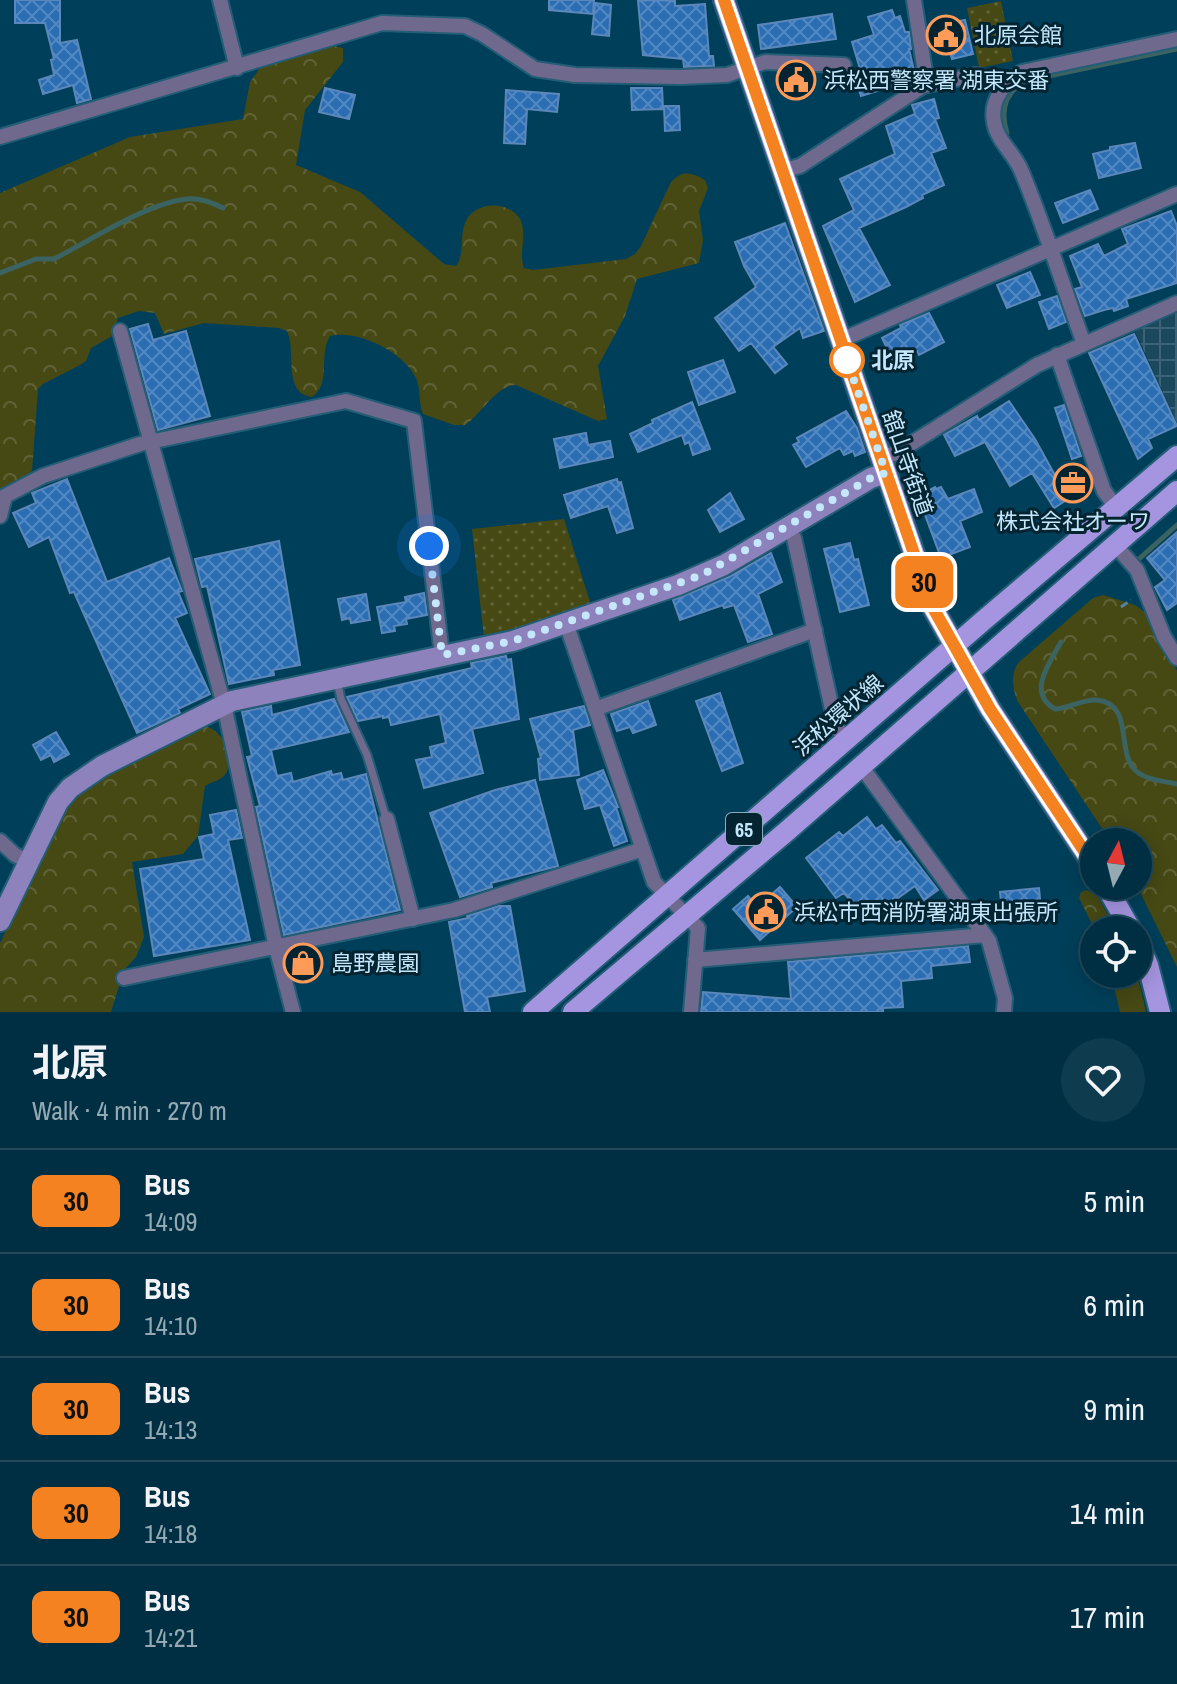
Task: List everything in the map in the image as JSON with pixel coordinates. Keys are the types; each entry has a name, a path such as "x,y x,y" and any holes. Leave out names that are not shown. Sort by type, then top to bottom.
{"main road":[{"name":"舘山寺街道","path":"724,0 932,606 990,709 1080,845"},
{"name":"浜松環状線","path":"533,1012 1177,456"},
{"name":"65","path":"573,1012 1177,491"},
{"path":"1152,981 1160,1012"}],"street":[{"path":"220,0 237,68"},
{"path":"914,0 927,85"},
{"path":"0,137 237,68 367,26 396,22 465,26 482,34 526,65 555,73 649,78 727,75 765,62 844,65"},
{"path":"1084,344 1019,166 998,134 994,110 1002,87 1022,72 1177,39"},
{"path":"782,171 800,166 927,85 975,75 989,78 1002,87"},
{"path":"841,340 1177,194"},
{"path":"0,921 58,802 85,776 232,701 513,641 702,575 871,478 896,453 1026,371 1177,303"},
{"path":"120,331 224,705 293,1012"},
{"path":"1057,355 1104,491 1116,507"},
{"path":"0,516 5,496 43,476 150,442 346,401 414,421 442,655"},
{"path":"788,527 794,538 836,727 847,739"},
{"path":"1115,545 1137,570 1164,637 1177,658"},
{"path":"566,623 654,882 698,928 691,1012"},
{"path":"595,709 815,630"},
{"path":"861,766 989,941 1005,998 1004,1012"},
{"path":"387,819 413,919"},
{"path":"0,841 15,855 28,861"},
{"path":"124,978 454,910 643,849"},
{"path":"695,960 985,935"}],"lane":[{"path":"337,678 341,699 367,755 387,819"}],"path":[{"path":"1121,607 1137,597"}],"shaded area":[{"path":"1177,310 1177,423 1134,329"}],"green space":[{"path":"1001,1 1013,61 979,68 967,8"},
{"path":"329,45 343,48 343,62 305,110 296,165 360,192 444,264 456,266 467,219 486,206 509,209 520,219 524,268 533,270 626,259 641,246 671,182 687,174 705,180 708,188 699,211 703,240 699,263 637,279 625,316 598,366 607,419 598,421 516,385 495,395 465,425 454,425 423,414 416,378 391,351 366,339 341,335 330,336 322,384 312,397 297,388 287,331 204,323 164,334 155,313 139,311 118,318 112,336 91,348 86,361 38,389 32,471 0,495 0,193 130,137 243,119 250,82 260,68"},
{"path":"564,519 591,605 484,638 472,529"},
{"path":"1103,595 1135,605 1146,613 1177,671 1177,967 1144,900 1152,900 1152,828 1102,828 1018,702 1013,686 1014,671 1019,662 1093,598"},
{"path":"208,727 220,735 228,749 227,771 223,777 205,786 198,836 183,854 132,862 144,937 136,957 124,970 111,1012 0,1012 0,943 65,808 90,783 198,728"},
{"path":"1080,900 1100,900 1108,916 1088,916"},
{"path":"1114,988 1140,988 1146,1012 1120,1012"}],"building":[{"path":"15,0 60,0 60,43 77,40 91,99 77,103 73,85 43,94 39,80 54,75 51,60 54,59 45,23 15,23"},
{"path":"549,0 594,0 593,14 549,10"},
{"path":"638,1 675,1 675,6 705,4 709,56 713,56 714,66 684,67 683,59 643,55"},
{"path":"595,3 611,5 609,36 592,34"},
{"path":"892,10 895,18 900,16 905,32 909,32 909,49 916,79 861,96 855,79 860,69 852,42 874,35 868,17"},
{"path":"832,14 836,39 761,49 758,25"},
{"name":"北原会館","path":"965,20 973,54 952,59 947,41 931,44 928,27"},
{"name":"浜松西警察署 湖東交番","path":"788,73 806,74 804,98 786,96"},
{"path":"325,88 355,95 349,119 319,112"},
{"path":"631,88 662,88 663,109 632,110"},
{"path":"506,90 559,94 557,112 527,109 525,144 504,143"},
{"path":"934,99 939,118 935,119 946,148 931,153 944,185 906,207 859,228 890,285 855,302 823,226 854,210 840,179 895,154 886,126 915,114 912,105"},
{"path":"664,106 679,106 680,130 665,131"},
{"path":"1135,143 1141,168 1099,178 1093,154 1110,150 1110,147"},
{"path":"1090,190 1098,209 1063,223 1055,203"},
{"path":"1171,211 1177,226 1177,283 1126,299 1128,306 1085,316 1075,289 1082,287 1070,256 1098,244 1104,256 1128,244 1122,229"},
{"path":"785,223 824,331 803,338 800,328 773,347 787,364 775,373 751,343 739,351 715,318 756,287 735,242"},
{"path":"1030,272 1040,295 1007,308 997,285"},
{"path":"1057,296 1066,322 1049,329 1039,302"},
{"path":"929,313 944,342 894,363 882,338 901,328 900,325"},
{"path":"148,324 153,340 186,331 210,416 158,430 130,329"},
{"path":"1134,334 1177,426 1148,439 1152,448 1138,459 1089,353"},
{"path":"723,360 735,392 699,405 688,372"},
{"path":"1009,401 1035,439 1068,499 1054,508 1032,473 1010,486 985,442 955,456 944,435 977,416 979,420"},
{"path":"692,402 710,449 693,455 689,442 685,444 682,435 638,452 630,434"},
{"path":"1064,405 1081,456 1072,459 1055,408"},
{"path":"846,411 857,428 865,452 855,456 853,451 844,455 840,448 806,467 793,445 799,442 797,438"},
{"path":"586,433 588,445 610,441 613,457 560,468 554,439"},
{"path":"67,479 107,582 169,558 182,591 178,592 187,613 175,618 210,694 178,709 180,713 137,733 74,592 70,593 49,537 29,547 13,513 36,503 32,493"},
{"path":"617,479 618,483 621,482 633,528 617,533 608,506 571,518 564,495"},
{"path":"941,487 948,499 974,489 982,512 960,521 970,547 941,558 918,496"},
{"path":"730,493 744,519 720,532 708,510"},
{"path":"1177,532 1177,603 1167,610 1155,587 1165,580 1147,558"},
{"path":"279,541 300,665 273,670 274,675 229,684 207,586 202,587 195,559"},
{"path":"850,543 854,560 858,559 869,605 840,612 824,549"},
{"path":"771,553 782,582 758,594 772,634 748,642 734,605 724,608 723,605 680,620 673,600 729,577"},
{"path":"424,593 427,615 406,619 407,624 394,626 395,631 382,633 377,607 406,602 405,597"},
{"path":"366,594 370,620 351,623 350,618 342,620 338,599"},
{"path":"506,656 507,660 511,659 519,719 472,729 483,773 424,788 416,760 432,757 430,747 446,743 440,714 391,725 389,717 383,716 358,721 347,697 472,668 471,663"},
{"path":"720,693 743,763 722,771 696,701"},
{"path":"334,699 349,732 271,750 277,776 291,773 293,782 331,771 332,775 341,773 343,780 366,774 400,910 284,935 256,807 260,806 247,757 252,756 242,712 271,706 272,715"},
{"path":"648,701 656,725 633,733 630,727 617,731 611,714"},
{"path":"584,706 590,725 573,730 579,775 540,780 538,759 541,758 530,719"},
{"path":"56,732 69,754 54,762 51,755 41,760 33,745"},
{"path":"603,770 627,841 614,846 600,805 585,809 577,780"},
{"path":"535,780 558,866 491,883 492,887 460,897 430,813 495,790"},
{"path":"236,810 242,838 228,840 250,940 154,956 140,869 204,859 199,837 214,834 210,815"},
{"path":"867,817 876,829 882,825 896,843 900,841 938,890 924,900 915,886 867,920 844,893 836,898 806,858 839,832 843,836"},
{"path":"780,887 797,907 760,940 733,909 748,896 757,907"},
{"path":"1039,888 1042,919 1003,920 1000,892"},
{"path":"499,906 510,906 525,991 487,997 490,1012 465,1012 449,922"},
{"path":"968,946 970,962 931,966 932,978 901,981 903,1007 883,1008 883,1012 701,1012 703,992 791,999 788,962"},
{"name":"島野農園","path":"313,949 319,972 295,978 289,954"}],"waterway":[{"path":"1007,133 1004,110 1008,97 1025,81 1177,49"},
{"path":"0,273 36,259 54,259 137,215 171,202 196,199 223,208"},
{"path":"1140,558 1177,525"},
{"path":"1061,642 1043,677 1042,695 1046,702 1055,709 1092,700 1109,703 1121,719 1126,752 1136,771 1150,778 1177,784"}],"bus line":[{"name":"30","path":"724,0 932,606 990,709 1080,845"}],"place":[{"name":"北原会館","path":"946,35"},
{"name":"浜松西警察署 湖東交番","path":"796,80"},
{"name":"北原","path":"847,360"},
{"name":"株式会社オーワ","path":"1073,483"},
{"name":"浜松市西消防署湖東出張所","path":"766,912"},
{"name":"島野農園","path":"303,963"}],"route":[{"path":"429,546 442,655 513,641 702,575 871,478 886,473 847,360"}]}
